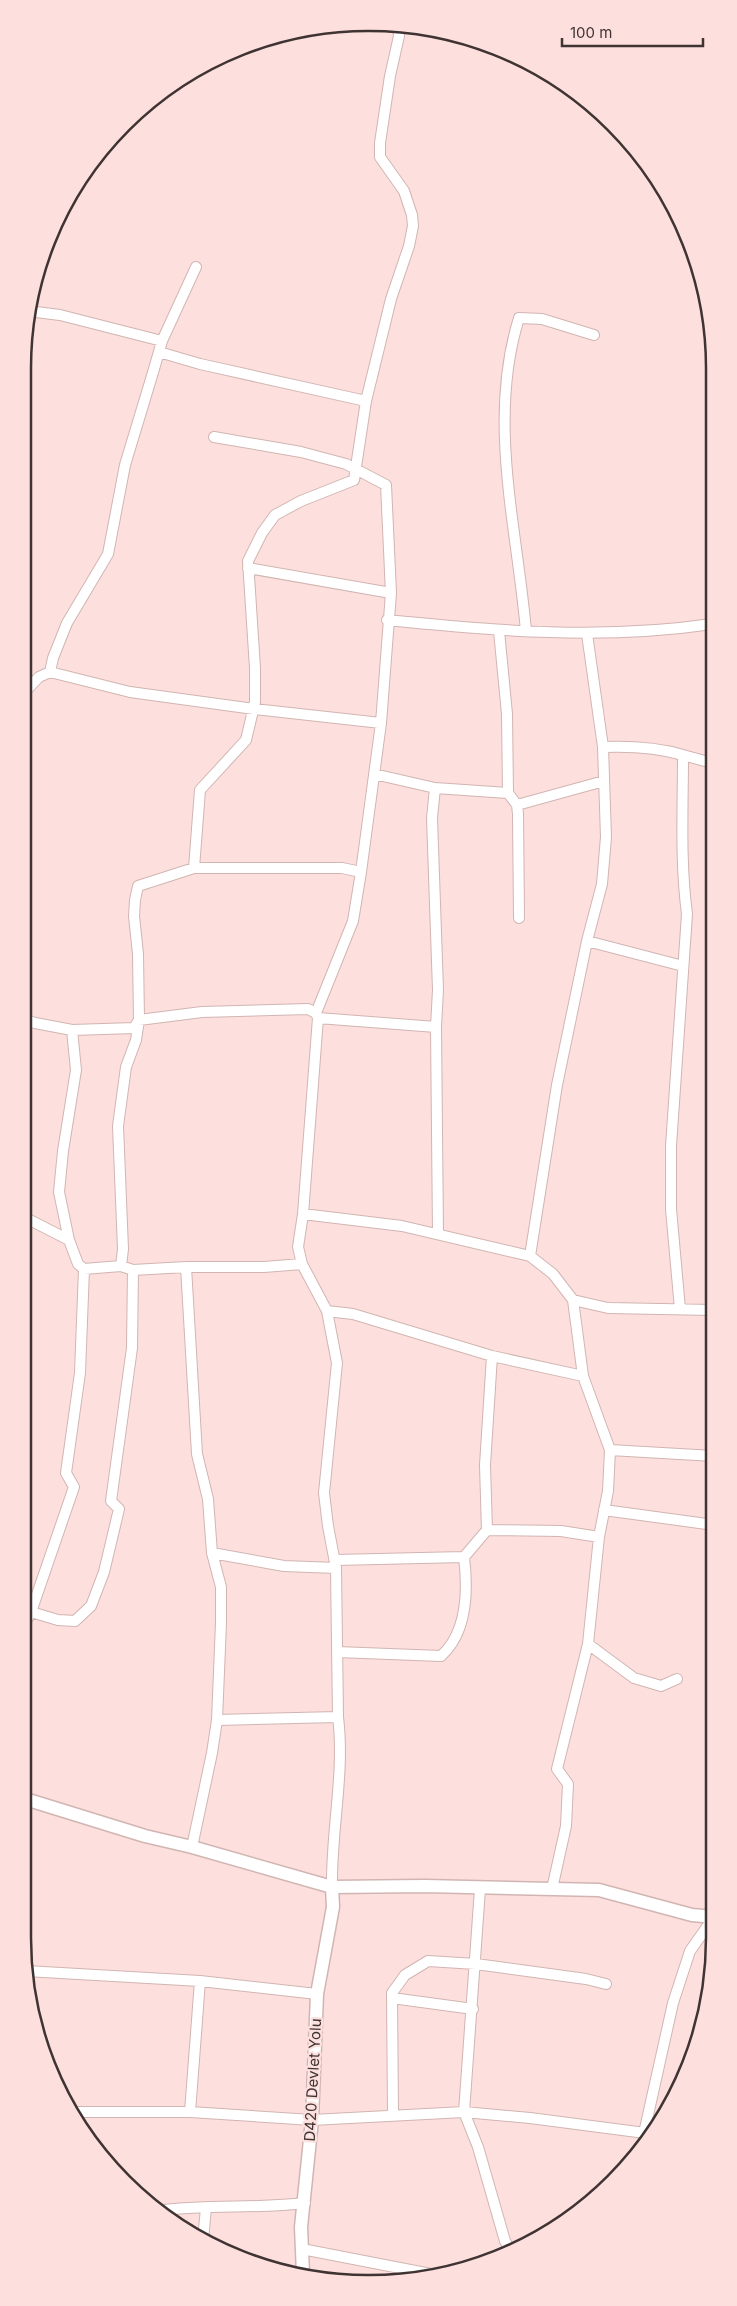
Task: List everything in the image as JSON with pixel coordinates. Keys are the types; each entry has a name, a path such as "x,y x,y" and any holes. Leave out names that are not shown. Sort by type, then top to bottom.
{"street":[{"path":"194,868 200,790 246,740 254,709 255,668 248,561 262,534 275,515 301,500 354,480 366,401 391,299 409,246 413,226 412,215 404,191 380,156 389,85 399,33"},
{"path":"50,672 53,658 68,623 108,554 125,465 162,341 196,267"},
{"path":"36,312 60,315 162,341"},
{"path":"526,631 507,465 504,401 510,350 519,318 542,319 594,335"},
{"path":"159,352 200,364 366,401"},
{"path":"214,437 301,452 356,468 386,485 391,593 387,620 381,723 353,921 317,1016 303,1214 298,1247 302,1264 327,1311 337,1363 324,1493 328,1526 336,1564 338,1717 341,1738 332,1854 332,1887"},
{"path":"248,568 391,593"},
{"path":"387,620 499,632 526,631 587,634 670,630 706,625"},
{"path":"499,632 507,714 508,793 516,805 519,918"},
{"path":"530,1256 557,1085 587,941 602,884 606,837 603,747 587,634"},
{"path":"31,686 39,677 50,672 130,692 254,709 381,723"},
{"path":"603,747 665,749 706,761"},
{"path":"680,1309 671,1209 671,1182 687,914 682,856 683,754"},
{"path":"374,774 435,788 508,793"},
{"path":"516,805 604,781"},
{"path":"435,788 432,818 438,990 436,1028 438,1234"},
{"path":"121,1266 124,1249 117,1152 119,1113 126,1067 136,1040 139,1020 138,954 134,916 138,886 194,868 342,868 361,872"},
{"path":"587,941 684,966"},
{"path":"139,1020 202,1012 308,1009 317,1016 436,1028"},
{"path":"31,1021 72,1030 134,1028 139,1020"},
{"path":"72,1030 76,1070 64,1142 59,1192 69,1240 78,1264 84,1269 121,1266 133,1270 186,1267 264,1267 302,1264"},
{"path":"303,1214 402,1226 530,1256 553,1274 574,1300 583,1376 610,1450 608,1491 599,1537 588,1644 557,1769 568,1784 566,1826 552,1888"},
{"path":"31,1221 69,1240"},
{"path":"186,1267 197,1454 208,1499 212,1554 220,1587 220,1654 217,1720 192,1847"},
{"path":"84,1269 80,1373 66,1473 74,1487 31,1612 58,1620 75,1621 91,1606 104,1572 119,1509 111,1501 132,1348 133,1270"},
{"path":"574,1300 608,1308 706,1310"},
{"path":"327,1311 353,1314 492,1356 583,1376"},
{"path":"212,1554 284,1566 464,1557 487,1530 484,1465 492,1356"},
{"path":"610,1450 706,1456"},
{"path":"604,1510 706,1523"},
{"path":"487,1530 561,1531 599,1537"},
{"path":"337,1652 441,1656 448,1650 458,1634 464,1609 467,1584 464,1557"},
{"path":"588,1644 634,1678 661,1686 677,1679"},
{"path":"217,1720 338,1717"},
{"path":"31,1801 145,1836 192,1847 332,1887 425,1886 480,1889 552,1888 599,1890 692,1915 706,1917"},
{"name":"D420 Devlet Yolu","path":"303,2268 301,2227 305,2203 312,2120 317,1994 333,1907 332,1887"},
{"path":"480,1889 473,2009 465,2076 464,2112 478,2147 507,2245"},
{"path":"650,2124 673,2003 690,1951 706,1929"},
{"path":"393,2114 392,1993 405,1974 428,1961 476,1964 606,1984"},
{"path":"33,1971 200,1981 317,1994"},
{"path":"190,2112 200,1981"},
{"path":"392,1998 473,2009"},
{"path":"80,2112 190,2112 312,2120 393,2114 464,2112 530,2118 644,2132"},
{"path":"169,2209 186,2207 268,2208 305,2203"},
{"path":"204,2232 206,2208"},
{"path":"302,2249 417,2271"}]}
